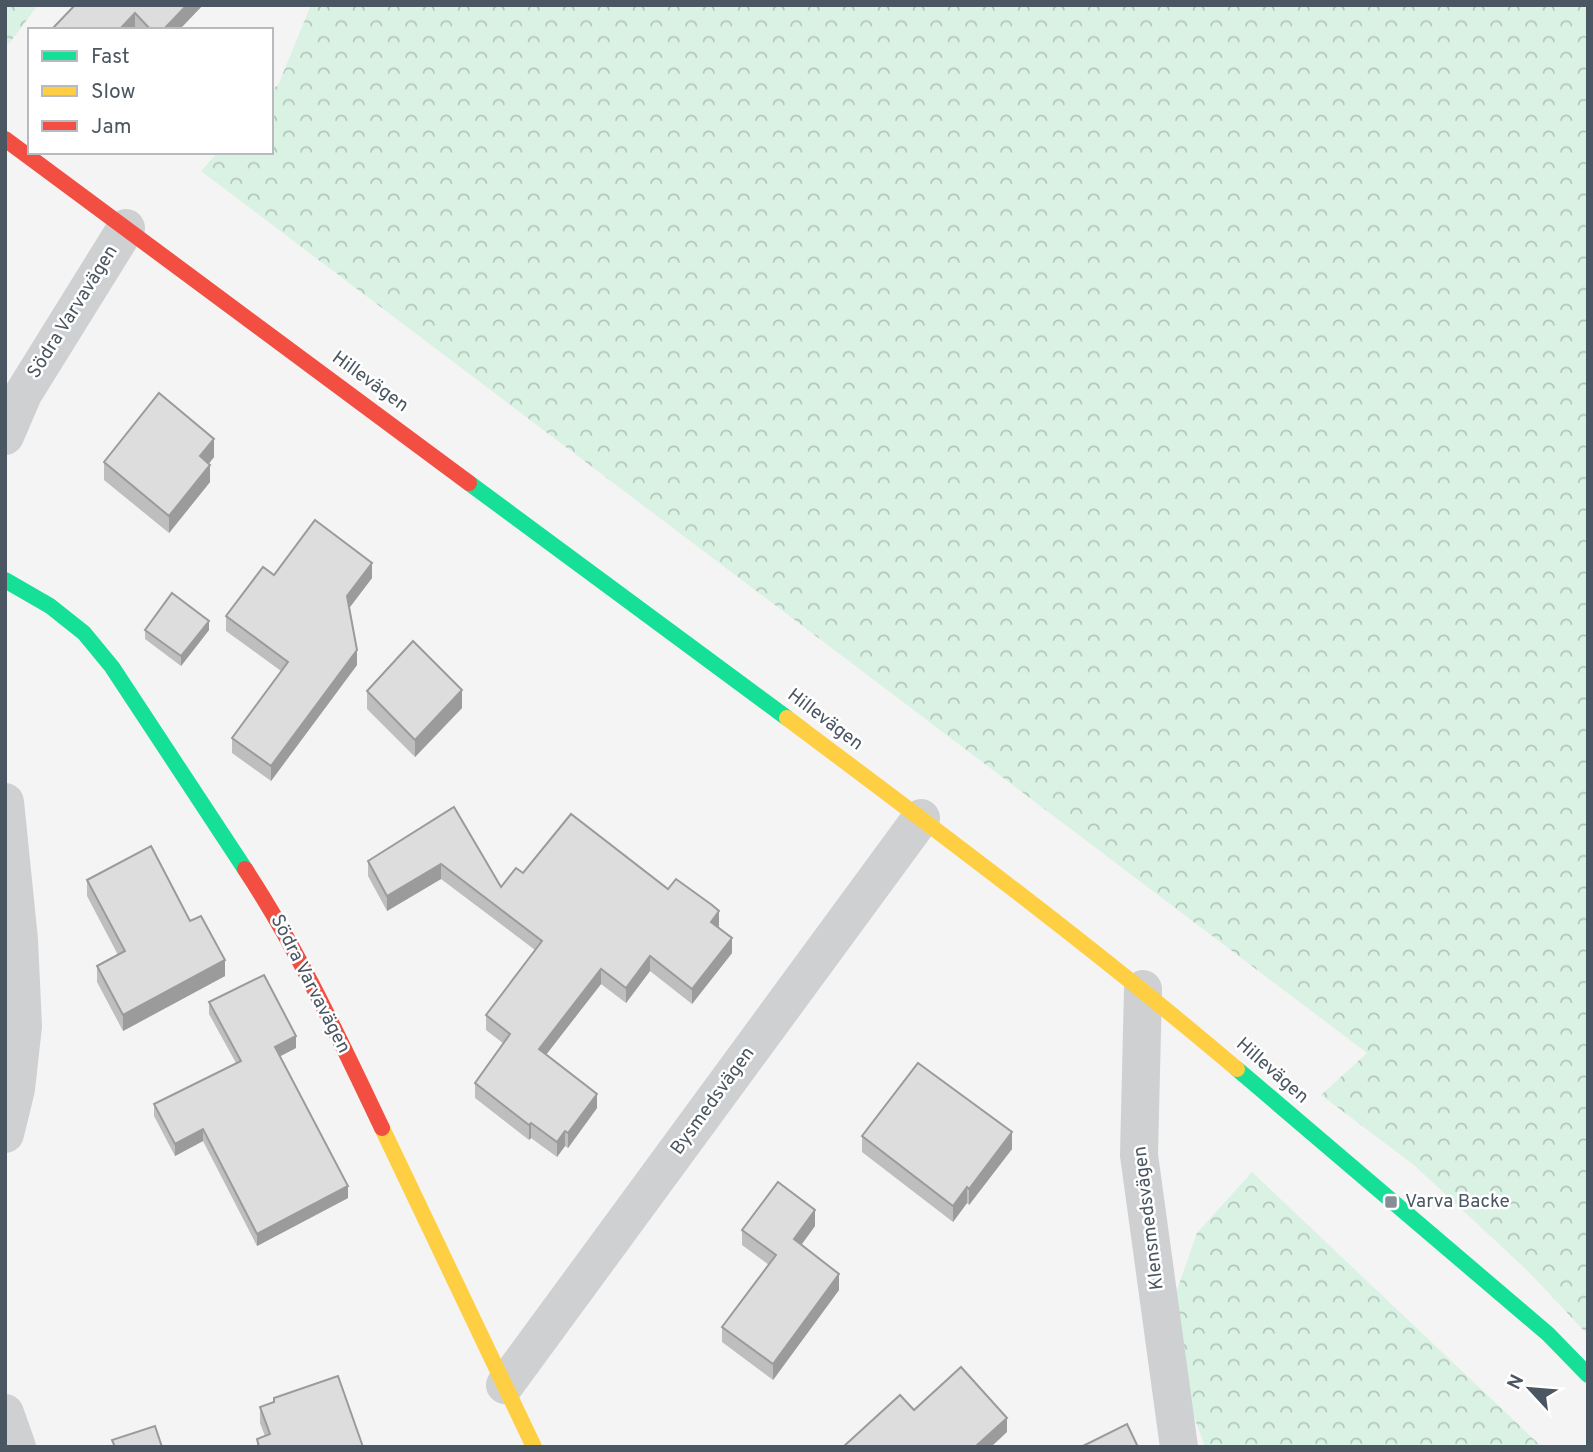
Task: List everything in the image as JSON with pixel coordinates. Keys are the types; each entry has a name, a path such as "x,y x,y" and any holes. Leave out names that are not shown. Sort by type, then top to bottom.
{"street":[{"name":"Hillevägen","path":"5,139 921,817 1143,989 1548,1334 1588,1375"},
{"name":"Södra Varvavägen","path":"5,436 23,394 126,228"},
{"name":"Södra Varvavägen","path":"5,580 50,606 84,633 112,667 277,917 335,1029 534,1447"},
{"path":"5,802 19,940 23,1026 16,1089 5,1134"},
{"name":"Bysmedsvägen","path":"505,1385 921,817"},
{"name":"Klensmedsvägen","path":"1143,989 1139,1155 1179,1447"},
{"path":"5,1413 17,1447"}],"green space":[{"path":"5,5 38,5 8,45 5,43"},
{"path":"311,5 1588,5 1588,1335 1528,1271 1414,1165 1321,1095 1367,1053 201,171 216,154 273,154 273,90 279,83"},
{"path":"1252,1172 1542,1447 1205,1447 1182,1384 1176,1293 1197,1233"}],"building":[{"path":"75,5 187,5 165,28 149,28 135,13 121,28 53,28"},
{"path":"159,393 214,439 200,456 210,465 169,516 104,462"},
{"path":"315,520 372,563 347,596 357,650 271,766 232,738 288,662 226,616 263,567 274,575"},
{"path":"172,593 209,621 181,656 145,630"},
{"path":"413,641 462,690 415,740 367,691"},
{"path":"454,807 501,887 516,868 523,873 571,814 668,889 676,879 712,905 719,911 711,922 732,938 692,989 650,956 626,988 601,969 539,1049 597,1094 568,1133 565,1131 557,1142 531,1123 529,1125 475,1083 510,1034 486,1015 542,941 441,864 387,896 368,861"},
{"path":"151,846 190,921 201,916 225,960 123,1015 97,966 125,951 87,880"},
{"path":"264,975 296,1036 275,1047 348,1186 257,1234 203,1129 175,1144 154,1104 241,1061 209,1002"},
{"path":"918,1063 1012,1132 953,1206 862,1136"},
{"path":"778,1182 815,1210 794,1239 839,1274 773,1364 722,1327 776,1255 742,1230"},
{"path":"961,1367 1007,1418 975,1447 843,1447 900,1395 914,1410"},
{"path":"338,1376 363,1447 259,1447 257,1439 270,1434 260,1407 274,1402 274,1398"},
{"path":"1127,1424 1138,1447 1081,1447"},
{"path":"155,1426 162,1447 115,1447 112,1440"}],"traffic: fast":[{"path":"469,483 787,718"},
{"path":"5,580 50,606 84,633 112,667 245,869"},
{"path":"1237,1069 1548,1334 1588,1375"}],"traffic: slow":[{"path":"787,718 1071,934 1237,1069"},
{"path":"382,1128 534,1447"}],"traffic: jam":[{"path":"5,139 469,483"},
{"path":"245,869 301,964 382,1128"}],"place":[{"name":"Varva Backe","path":"1391,1202"}]}
